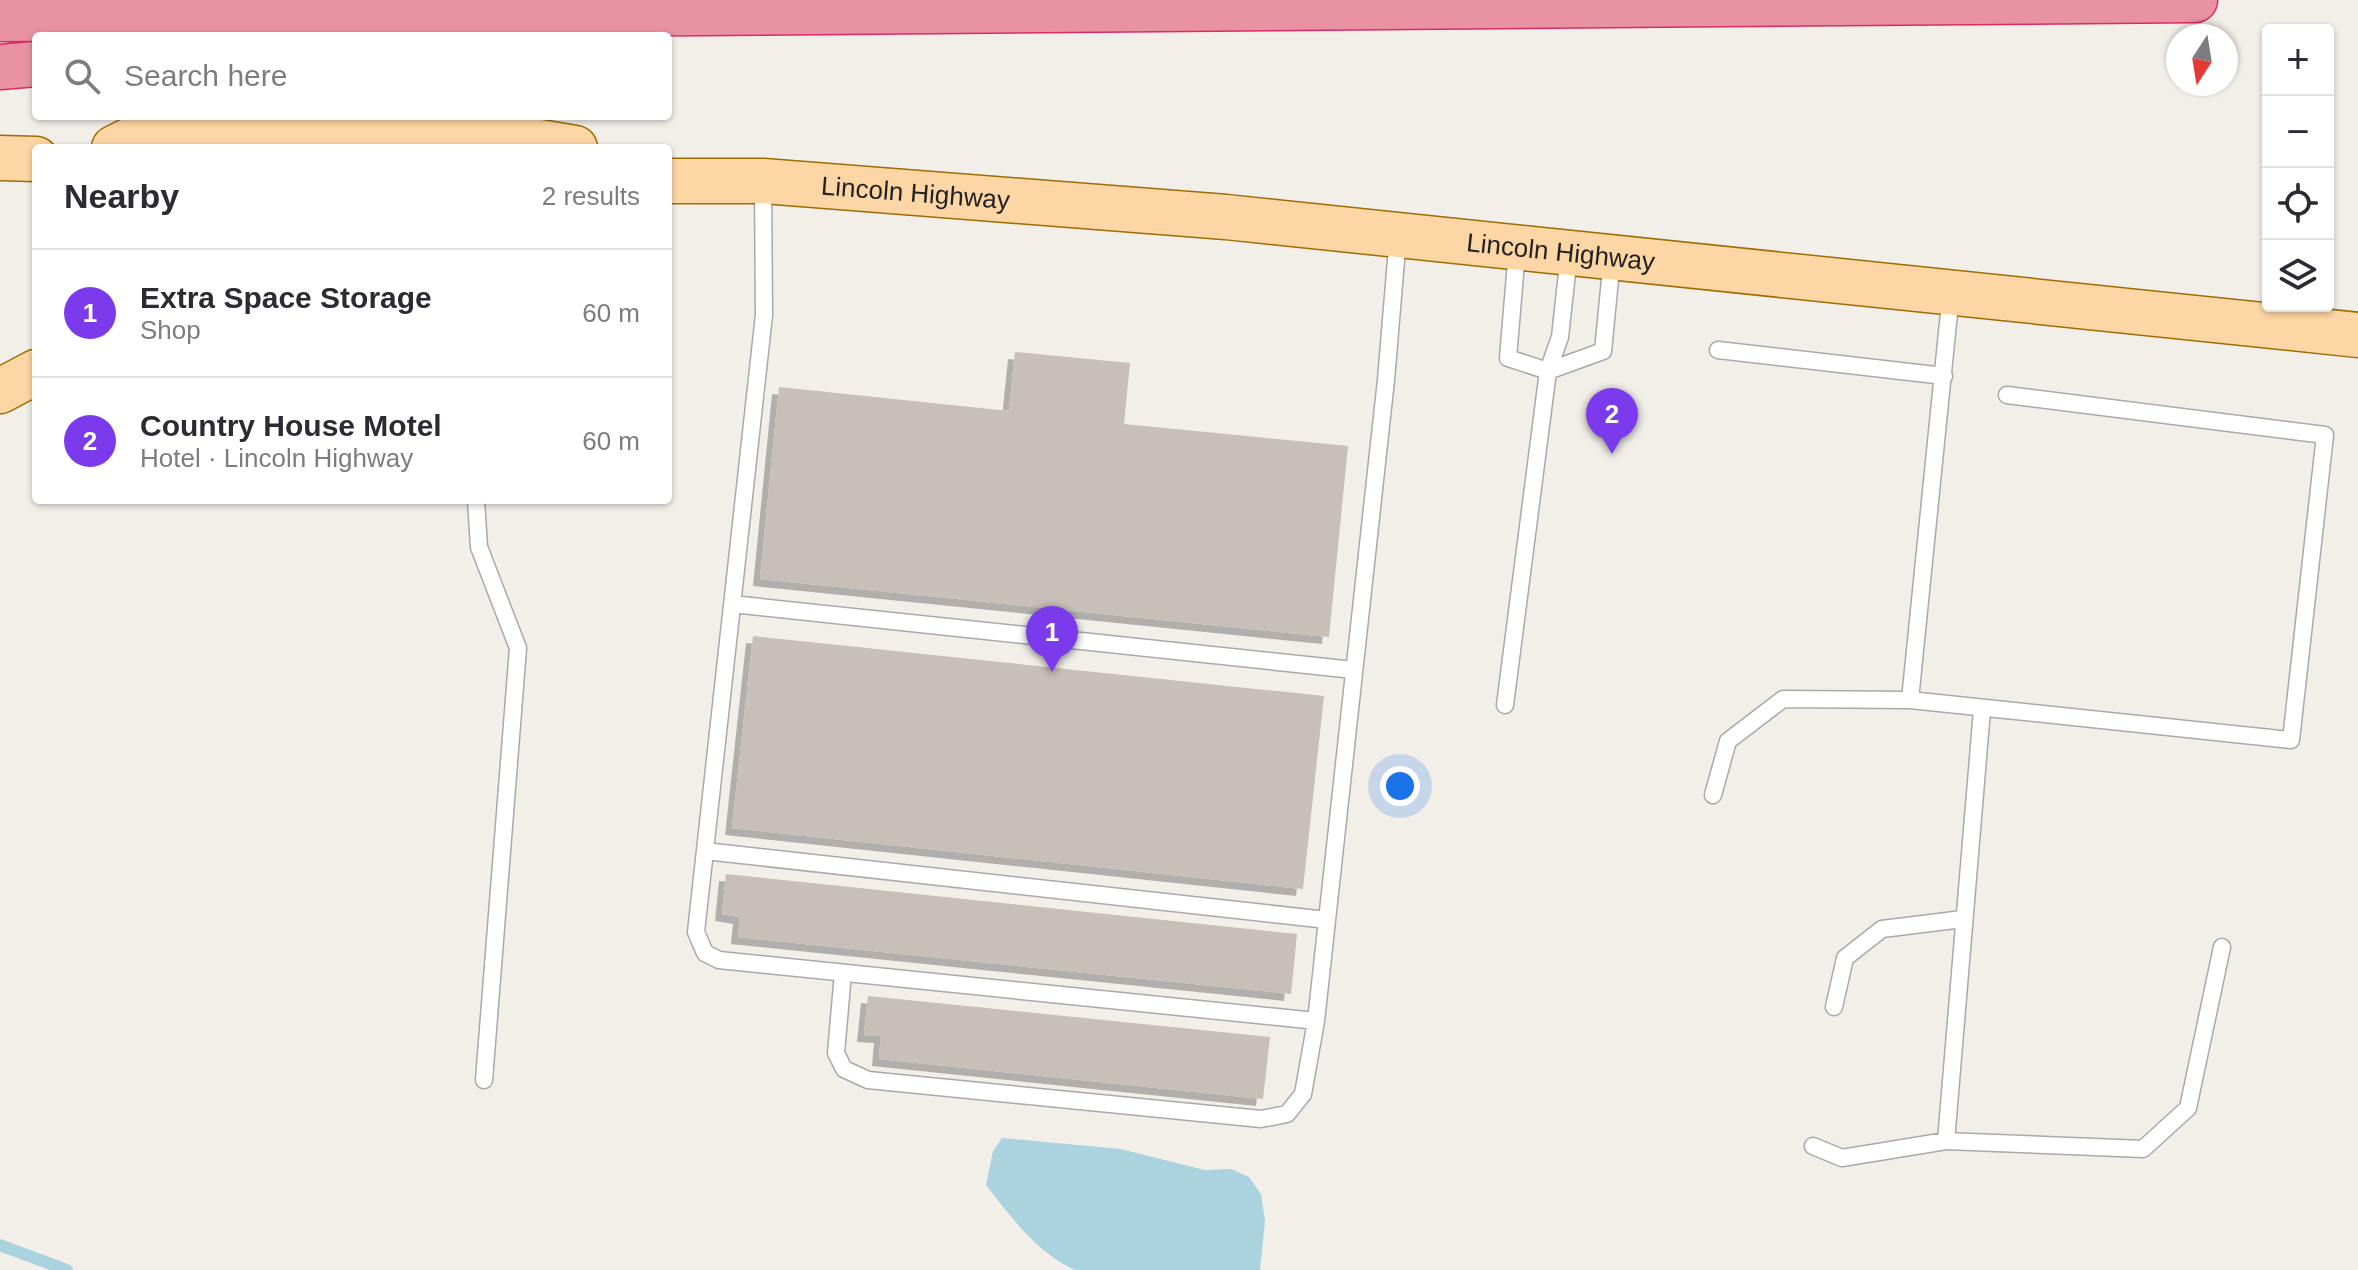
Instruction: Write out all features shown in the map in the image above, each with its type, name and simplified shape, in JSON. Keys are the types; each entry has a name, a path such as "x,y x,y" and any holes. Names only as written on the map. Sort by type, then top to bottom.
{"highway":[{"path":"0,19 2195,0"},
{"path":"409,32 614,14"},
{"path":"0,67 32,64"}],"main road":[{"path":"121,144 139,134 172,127 551,144"},
{"path":"0,158 32,159"},
{"name":"Lincoln Highway","path":"672,165 763,181"},
{"name":"Lincoln Highway","path":"672,181 763,181 990,197 1398,233 2358,335"},
{"path":"0,391 32,374"}],"lane":[{"path":"763,181 764,315 696,932 705,953 719,960 1316,1021"},
{"path":"843,973 836,1053 844,1069 868,1080 1261,1119 1287,1114 1303,1094 1316,1021 1386,380 1398,233"},
{"path":"1517,245 1508,358 1548,371 1603,351 1613,255"},
{"path":"1505,705 1548,371 1560,337 1569,250"},
{"path":"1910,700 1951,291"},
{"path":"1718,350 1944,376"},
{"path":"1713,795 1728,741 1783,699 1910,700 1982,710 2291,740 2325,435 2007,395"},
{"path":"476,504 479,547 518,648 484,1080"},
{"path":"732,604 1354,670"},
{"path":"1946,1141 1982,710"},
{"path":"705,851 1327,920"},
{"path":"1834,1007 1845,958 1882,929 1963,919"},
{"path":"1813,1146 1842,1158 1946,1141 2143,1149 2188,1108 2222,947"}],"water":[{"path":"1002,1138 1121,1149 1205,1170 1231,1169 1249,1177 1261,1194 1265,1221 1260,1270 1075,1270 1061,1263 1037,1244 986,1185 993,1151"}],"building":[{"path":"1015,352 1130,363 1124,424 1348,446 1329,637 760,579 779,387 1009,411"},
{"path":"753,636 1324,696 1303,889 732,828"},
{"path":"726,874 1297,934 1291,994 738,937 740,917 722,914"},
{"path":"868,996 1270,1037 1263,1099 879,1059 881,1036 864,1035"}],"waterway":[{"path":"0,1245 67,1270"}],"place":[{"name":"Country House Motel","path":"1612,454"},
{"name":"Extra Space Storage","path":"1052,672"}]}
